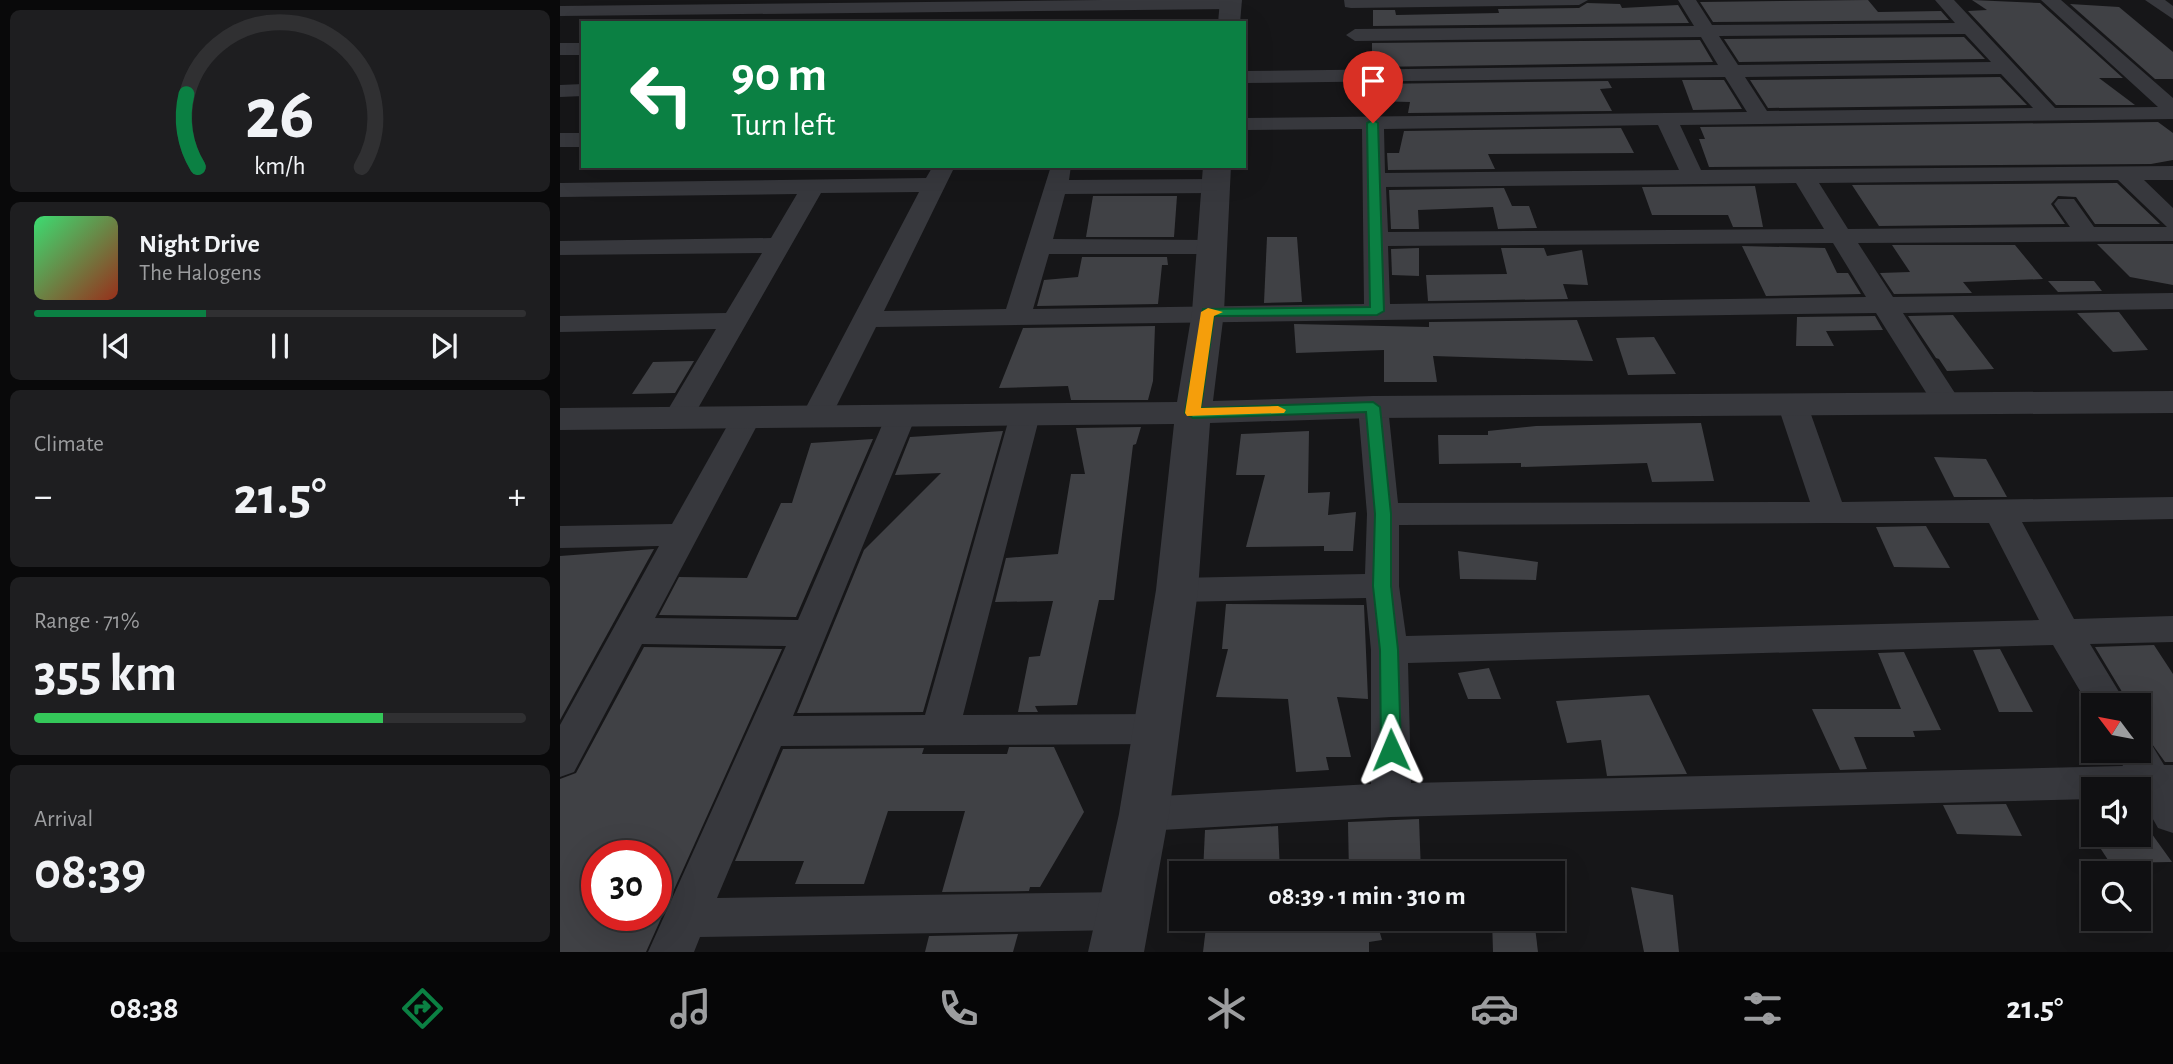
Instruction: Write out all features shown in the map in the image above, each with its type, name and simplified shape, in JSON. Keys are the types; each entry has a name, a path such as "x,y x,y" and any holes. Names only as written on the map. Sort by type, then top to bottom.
{"street":[{"path":"1356,55 1351,1 1578,0"},
{"path":"1687,0 1761,118"},
{"path":"1944,0 2050,114"},
{"path":"2050,0 2173,111"},
{"path":"2154,0 2173,14"},
{"path":"560,11 734,17 933,15 1018,10 1230,9"},
{"path":"1246,77 1356,55 1708,33 1969,28"},
{"path":"560,49 581,49"},
{"path":"1356,55 1731,70 2006,68"},
{"path":"560,90 581,90"},
{"path":"1246,124 2173,111"},
{"path":"1666,119 1693,177"},
{"path":"1373,123 1377,311"},
{"path":"560,141 581,140"},
{"path":"2123,173 2173,221"},
{"path":"1374,180 2173,173"},
{"path":"560,190 813,187 939,175"},
{"path":"816,417 939,175"},
{"path":"901,416 679,935 1120,932 1144,814 1177,590 1193,413 1208,312 1216,176 1059,176 1018,315"},
{"path":"1803,176 1947,404"},
{"path":"678,418 813,187"},
{"path":"2066,204 2087,234"},
{"path":"1376,239 2173,234"},
{"path":"560,248 779,245"},
{"path":"1039,246 1210,247"},
{"path":"868,319 1208,312 2173,301"},
{"path":"560,324 735,321"},
{"path":"560,419 1193,413 1373,407 2173,402"},
{"path":"1793,406 1830,513"},
{"path":"1373,407 1383,514 1382,586 1389,650 1391,800"},
{"path":"940,730 1025,415"},
{"path":"560,761 746,418"},
{"path":"1383,514 2000,512 2173,508"},
{"path":"2000,512 2063,631 2101,693"},
{"path":"560,537 682,535"},
{"path":"1177,590 1382,586"},
{"path":"1389,650 2173,629"},
{"path":"631,631 810,633"},
{"path":"768,732 1157,729"},
{"path":"1144,814 1391,800 2154,771 2173,816"}],"building":[{"path":"1868,0 1878,12 1941,11 1949,20 1713,22 1700,2"},
{"path":"1972,0 2040,3 2123,78 2099,78 2135,105 2056,105 1968,11 1987,10"},
{"path":"1587,3 1620,4 1622,8 1678,5 1689,23 1373,26 1373,10 1395,10 1396,15 1499,13 1498,9 1579,8"},
{"path":"2070,4 2119,7 2173,52 2173,79 2155,79"},
{"path":"1964,37 1985,59 1739,62 1724,39"},
{"path":"1700,40 1713,62 1372,67 1372,43"},
{"path":"2000,77 2027,105 1768,108 1750,80"},
{"path":"1682,80 1724,80 1742,109 1693,110"},
{"path":"1608,81 1612,88 1600,89 1612,111 1408,113 1410,102 1372,101 1371,84"},
{"path":"2158,122 2173,133 2173,160 2151,164 1709,167 1699,139 1705,139 1700,127"},
{"path":"1621,128 1634,153 1488,154 1495,169 1388,170 1387,153 1399,153 1404,131"},
{"path":"2117,183 2160,224 2095,224 2076,197 2058,196 2051,204 2065,224 1879,226 1852,185"},
{"path":"1755,186 1763,227 1733,227 1728,215 1652,215 1642,187"},
{"path":"1504,188 1512,206 1529,206 1537,228 1498,229 1493,207 1418,210 1419,229 1391,229 1389,190"},
{"path":"1093,196 1177,196 1174,237 1086,237"},
{"path":"1267,237 1297,237 1302,302 1264,303"},
{"path":"2097,244 2173,244 2173,285 2130,277"},
{"path":"1892,245 2015,245 2043,279 1963,282 1972,293 1894,294 1880,273 1910,272"},
{"path":"1742,246 1825,248 1837,273 1848,273 1861,294 1766,296"},
{"path":"1419,248 1419,276 1392,275 1391,249"},
{"path":"1501,248 1544,248 1547,256 1582,250 1588,285 1563,284 1568,299 1428,301 1426,275 1507,274"},
{"path":"1082,257 1167,257 1168,265 1162,265 1158,304 1037,306 1044,280 1078,277"},
{"path":"2048,281 2094,281 2102,291 2058,292"},
{"path":"2119,312 2148,350 2113,352 2077,313"},
{"path":"1953,315 1994,369 1947,371 1908,316"},
{"path":"1875,316 1883,330 1826,331 1834,346 1796,346 1797,317"},
{"path":"1577,320 1593,361 1433,356 1437,382 1384,382 1384,350 1296,353 1294,324 1429,327 1429,322"},
{"path":"1155,326 1153,381 1148,400 1071,400 1068,386 999,388 1023,328"},
{"path":"1654,337 1676,374 1628,375 1616,338"},
{"path":"694,361 675,393 632,394 653,362"},
{"path":"1701,423 1714,481 1652,482 1647,463 1521,467 1521,463 1439,464 1438,435 1488,435 1488,431 1536,426"},
{"path":"1141,427 1136,444 1133,445 1114,600 1099,600 1077,705 1035,706 1038,712 1018,712 1029,657 1040,656 1053,601 995,602 1006,558 1058,554 1071,474 1085,474 1076,428"},
{"path":"1003,431 923,712 797,713 864,550 941,473 895,475 910,437"},
{"path":"1309,431 1308,493 1330,492 1328,515 1356,512 1353,551 1324,551 1324,546 1246,547 1265,475 1236,475 1241,434"},
{"path":"873,439 796,617 659,615 679,577 747,578 781,503 792,503 811,443"},
{"path":"1934,457 1986,459 2007,497 1954,497"},
{"path":"1926,526 1950,568 1894,567 1876,527"},
{"path":"654,549 560,720 560,556"},
{"path":"1458,551 1538,562 1536,580 1460,579"},
{"path":"1226,604 1364,605 1368,699 1337,697 1351,757 1326,757 1329,770 1296,772 1288,699 1216,697 1228,649 1222,649"},
{"path":"2154,645 2173,674 2173,762 2165,762 2151,742 2151,693 2123,693 2095,647"},
{"path":"644,647 782,649 672,894 672,840 581,840 581,931 655,931 646,952 560,952 560,779 576,773"},
{"path":"2000,649 2033,712 1999,712 1973,650"},
{"path":"1904,652 1941,730 1913,731 1915,737 1854,737 1867,769 1840,770 1812,709 1901,709 1878,653"},
{"path":"1489,668 1501,699 1468,699 1458,673"},
{"path":"1649,695 1687,774 1607,776 1601,740 1567,743 1556,701"},
{"path":"1009,747 1054,747 1084,812 1040,887 1030,887 1029,891 942,892 965,811 888,811 864,884 795,884 804,861 735,861 783,749 924,748 922,754 1007,754"},
{"path":"2006,804 2022,836 1957,834 1943,805"},
{"path":"1419,819 1421,861 1349,861 1348,822"},
{"path":"1278,826 1279,861 1204,861 1205,830"},
{"path":"2151,833 2172,862 2151,862 2109,861 2100,847 2151,847"},
{"path":"1631,887 1673,895 1679,952 1644,952"},
{"path":"1206,931 1379,931 1382,940 1369,942 1369,952 1203,952"},
{"path":"1492,931 1535,931 1538,952 1493,952"},
{"path":"1018,934 1013,952 925,952 929,936"}],"slow traffic":[{"path":"1216,312 1208,312 1193,413 1278,410"}],"route":[{"path":"1373,123 1377,311 1208,312 1193,413 1373,407 1383,514 1382,586 1389,650 1391,750"}]}
